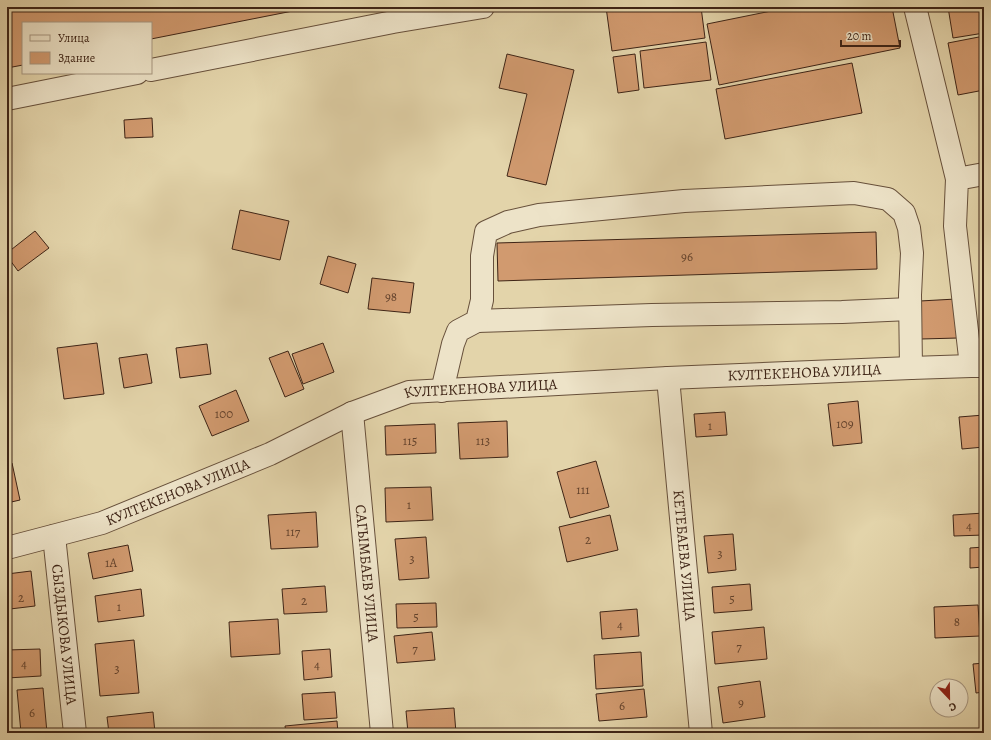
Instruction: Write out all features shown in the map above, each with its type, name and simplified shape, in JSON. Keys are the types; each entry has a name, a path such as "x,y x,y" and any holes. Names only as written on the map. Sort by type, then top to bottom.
{"street":[{"path":"152,70 393,22 483,7"},
{"path":"915,7 957,180 955,226 978,366"},
{"path":"7,99 132,74"},
{"path":"957,180 984,174"},
{"path":"477,321 482,300 482,256 486,232 508,222 539,215 684,200 854,193 888,199 904,213 909,228 912,253 910,308 911,368"},
{"path":"442,390 453,344 458,331 477,321 652,315 842,312 910,308"},
{"name":"КУЛТЕКЕНОВА УЛИЦА","path":"7,548 102,523 270,454 352,413 409,392 668,378 978,366"},
{"name":"КЕТЕБАЕВА УЛИЦА","path":"668,378 701,733"},
{"name":"САГЫМБАЕВ УЛИЦА","path":"352,413 382,733"},
{"name":"СЫЗДЫКОВА УЛИЦА","path":"54,536 75,733"}],"building":[{"path":"7,7 313,7 152,39 152,22 22,22 22,65 7,68"},
{"path":"606,7 701,7 705,38 612,51"},
{"path":"791,7 892,7 900,48 719,85 707,24"},
{"path":"948,7 984,7 984,33 953,38"},
{"path":"984,36 984,90 958,95 948,43"},
{"path":"706,42 711,80 644,88 640,51"},
{"path":"507,54 574,70 546,185 507,176 527,94 499,88"},
{"path":"635,54 639,90 618,93 613,57"},
{"path":"852,63 862,113 725,139 716,89"},
{"path":"152,118 153,137 125,138 124,120"},
{"path":"240,210 289,221 280,260 232,249"},
{"path":"35,231 49,248 18,271 7,256 7,253"},
{"path":"876,232 877,269 498,281 497,243"},
{"path":"328,256 356,264 348,293 320,284"},
{"path":"372,278 414,283 410,313 368,309"},
{"path":"956,299 958,338 921,339 920,301"},
{"path":"97,343 104,394 64,399 57,348"},
{"path":"323,343 334,372 303,384 292,354"},
{"path":"207,344 211,374 180,378 176,348"},
{"path":"288,351 304,389 285,397 269,358"},
{"path":"147,354 152,383 124,388 119,358"},
{"path":"236,390 249,421 212,436 199,406"},
{"path":"858,401 862,443 833,446 828,404"},
{"path":"725,412 727,435 696,437 694,414"},
{"path":"984,415 984,447 962,449 959,417"},
{"path":"507,421 508,457 460,459 458,423"},
{"path":"435,424 436,453 386,455 385,426"},
{"path":"596,461 609,507 570,518 557,472"},
{"path":"12,463 20,500 7,503 7,464"},
{"path":"983,469 984,469 984,495"},
{"path":"431,487 433,520 386,522 385,488"},
{"path":"316,512 318,547 271,549 268,515"},
{"path":"984,513 984,535 954,536 953,515"},
{"path":"610,515 618,550 567,562 559,527"},
{"path":"733,534 736,570 708,573 704,536"},
{"path":"426,537 429,578 399,580 395,539"},
{"path":"128,545 133,571 93,579 88,553"},
{"path":"984,547 984,567 970,568 970,548"},
{"path":"31,571 35,606 10,609 7,574"},
{"path":"750,584 752,610 714,613 712,587"},
{"path":"325,586 327,612 284,614 282,589"},
{"path":"141,589 144,616 98,622 95,596"},
{"path":"436,603 437,627 397,628 396,604"},
{"path":"978,605 980,636 935,638 934,607"},
{"path":"637,609 639,636 602,639 600,612"},
{"path":"278,619 280,654 231,657 229,622"},
{"path":"764,627 767,659 715,664 712,632"},
{"path":"432,632 435,660 397,663 394,636"},
{"path":"134,640 139,693 100,696 95,644"},
{"path":"40,649 41,676 7,678 7,650"},
{"path":"330,649 332,677 304,680 302,651"},
{"path":"641,652 643,686 596,689 594,655"},
{"path":"984,663 984,692 976,693 973,664"},
{"path":"760,681 765,717 723,723 718,687"},
{"path":"43,688 47,733 21,733 17,690"},
{"path":"644,689 647,717 599,721 596,694"},
{"path":"335,692 337,718 304,720 302,694"},
{"path":"454,708 456,733 408,733 406,711"},
{"path":"153,712 155,733 109,733 107,717"},
{"path":"337,721 338,733 286,733 285,726"}]}
